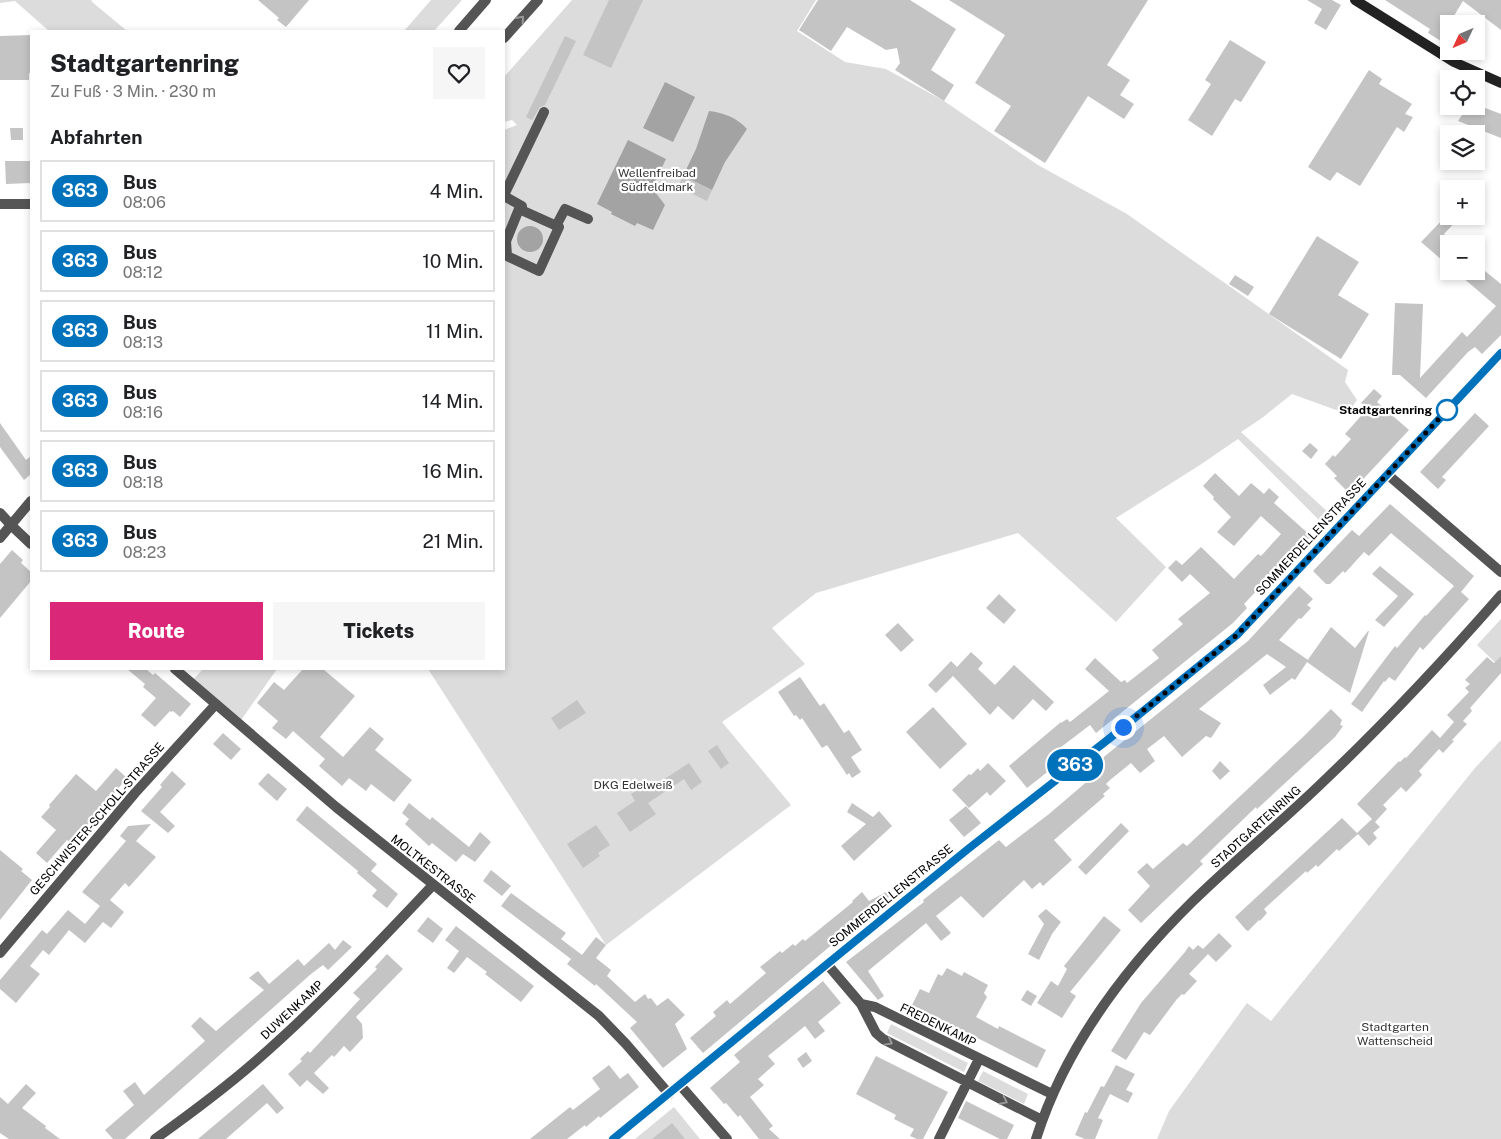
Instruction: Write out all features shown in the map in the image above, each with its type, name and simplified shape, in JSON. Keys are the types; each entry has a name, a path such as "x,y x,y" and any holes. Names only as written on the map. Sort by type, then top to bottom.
{"street":[{"path":"459,30 486,0"},
{"path":"505,37 538,0"},
{"path":"1355,0 1454,62 1501,83"},
{"path":"505,194 544,112"},
{"path":"505,197 522,206 522,210 559,227 539,270 507,256 506,240 519,209 522,210"},
{"path":"0,204 30,204"},
{"path":"556,226 565,209 588,220"},
{"name":"SOMMERDELLENSTRASSE","path":"613,1139 968,849 1110,738 1237,635 1501,353"},
{"path":"1387,474 1501,572"},
{"path":"0,538 30,502"},
{"path":"0,513 30,543"},
{"name":"STADTGARTENRING","path":"1036,1139 1052,1094 1069,1059 1104,1003 1148,949 1193,901 1371,735 1501,596"},
{"name":"MOLTKESTRASSE","path":"176,670 336,807 433,886 599,1016 669,1094"},
{"name":"GESCHWISTER-SCHOLL-STRASSE","path":"0,953 129,800 216,704"},
{"name":"DUWENKAMP","path":"155,1139 236,1077 298,1023 433,886"},
{"path":"826,964 860,1004 876,1033 882,1039 1042,1120"},
{"name":"FREDENKAMP","path":"860,1004 875,1007 980,1059 939,1139"},
{"path":"980,1059 1052,1094"},
{"path":"680,1085 727,1139"}],"green space":[{"path":"0,0 92,0 126,30 48,30 15,1 0,3"},
{"path":"431,0 462,0 435,30 405,30"},
{"path":"572,0 816,0 797,31 845,62 886,69 944,101 1038,165 1127,214 1348,370 1345,382 1357,400 1347,414 1292,394 1241,432 1330,514 1320,521 1238,439 1116,518 1166,567 1116,622 1018,533 816,593 772,628 805,664 722,722 791,805 606,945 429,670 505,670 505,130 517,125 512,120 505,122 505,76"},
{"path":"1501,619 1501,668 1477,645"},
{"path":"202,670 276,670 239,723 191,682"},
{"name":"Stadtgarten Wattenscheid","path":"1501,740 1501,1139 1157,1139 1169,1111 1247,1003 1271,1021 1475,768"},
{"path":"891,1024 968,1063 964,1072 887,1033"},
{"path":"983,1071 1028,1094 1024,1104 978,1081"},
{"path":"674,1107 700,1139 635,1139"}],"shaded area":[{"path":"665,82 695,97 673,142 643,128"},
{"path":"709,111 730,116 747,129 725,162 712,190 683,176 696,149"},
{"path":"628,140 666,159 652,188 665,205 653,230 637,223 635,226 611,214 612,212 597,204"},
{"path":"530,226 539,230 543,239 539,248 530,252 521,248 517,239 521,230"}],"building":[{"path":"258,0 309,0 286,27 277,20 279,18"},
{"path":"609,0 643,0 611,68 583,55"},
{"path":"818,0 910,0 956,29 931,70 954,85 944,101 895,70 900,63 897,48 886,50 847,27 831,51 799,30"},
{"path":"949,0 1148,0 1107,65 1130,80 1120,95 1134,104 1124,119 1088,96 1045,163 994,131 1011,106 975,83 1005,35"},
{"path":"1307,0 1332,0 1341,5 1326,30 1314,23 1322,9"},
{"path":"1385,0 1501,0 1501,30 1485,18 1485,15 1481,15 1463,1 1454,15 1440,15 1440,40 1428,33 1430,29"},
{"path":"30,35 29,80 0,80 0,36"},
{"path":"565,36 576,41 545,105 540,107 532,120 526,117"},
{"path":"1230,40 1266,62 1241,102 1235,99 1212,136 1188,120 1211,84 1205,80"},
{"path":"1369,70 1382,79 1379,84 1412,104 1405,114 1413,117 1404,132 1397,127 1360,186 1337,172 1330,181 1308,167"},
{"path":"1485,108 1501,114 1501,138 1485,132 1485,125 1468,125 1458,121 1462,115 1485,115"},
{"path":"10,128 23,128 23,140 11,140"},
{"path":"5,161 30,161 30,183 6,184"},
{"path":"683,176 712,190 707,201 678,187"},
{"path":"1440,222 1440,225 1452,225 1445,235 1440,235 1440,258 1421,242"},
{"path":"1317,236 1359,262 1338,295 1369,314 1341,359 1269,314"},
{"path":"1485,271 1501,284 1501,335 1482,354 1475,347 1468,352 1426,398 1400,375 1392,375 1395,303 1423,304 1420,378 1462,332 1467,337 1496,306 1466,280 1485,280"},
{"path":"1235,275 1254,287 1248,296 1229,284"},
{"path":"1374,389 1382,396 1377,402 1409,430 1353,490 1349,487 1346,490 1334,478 1337,476 1325,464 1333,455 1335,457 1351,439 1345,434 1368,408 1361,403"},
{"path":"1475,413 1489,426 1442,477 1446,480 1438,489 1420,472"},
{"path":"0,423 26,460 30,457 30,475 24,480 0,447"},
{"path":"1310,443 1318,450 1311,459 1302,451"},
{"path":"1215,473 1239,496 1251,483 1264,494 1269,488 1279,497 1274,503 1311,536 1278,572 1276,570 1244,604 1247,608 1233,623 1096,733 1090,725 1048,757 1055,766 1027,788 1009,766 1061,722 1067,719 1070,722 1109,691 1085,669 1095,658 1121,682 1125,680 1127,683 1159,658 1152,650 1183,624 1178,619 1210,593 1190,574 1182,582 1168,568 1176,560 1182,565 1201,547 1234,579 1258,554 1261,556 1281,534 1261,516 1234,546 1217,532 1231,517 1203,486"},
{"path":"1390,504 1474,576 1461,592 1469,599 1423,650 1420,647 1395,681 1389,677 1384,681 1362,712 1351,704 1395,646 1397,648 1425,615 1454,586 1391,533 1369,556 1364,552 1345,573 1343,571 1330,584 1326,584 1313,571 1352,530 1359,536"},
{"path":"12,550 23,560 21,563 30,571 30,582 0,618 0,564"},
{"path":"1380,566 1414,594 1384,627 1375,620 1398,596 1372,574"},
{"path":"1299,586 1313,599 1307,605 1311,608 1279,640 1308,660 1331,627 1355,648 1369,631 1350,693 1307,662 1295,680 1292,678 1270,695 1263,685 1286,667 1267,654 1199,709 1221,723 1211,738 1206,736 1182,757 1164,736 1147,749 1155,761 1140,773 1131,763 1106,784 1110,788 1103,794 1105,796 1054,840 1072,860 1043,886 1040,882 1032,889 1024,880 983,918 961,896 936,916 951,933 941,941 926,923 868,971 884,996 878,1000 846,962 924,902 923,900 999,840 1006,847 1049,814 1090,779 1085,773 1095,764 1248,641"},
{"path":"999,594 1016,610 1004,624 986,608"},
{"path":"898,623 914,640 901,652 885,635"},
{"path":"971,652 983,663 978,669 995,685 1014,665 1054,702 1046,711 1033,699 1013,720 998,706 990,715 953,676 936,693 928,685 951,661 957,667"},
{"path":"1501,656 1501,673 1470,708 1472,711 1463,721 1467,724 1443,753 1439,749 1419,771 1422,775 1406,792 1401,787 1383,805 1387,809 1375,822 1357,804 1399,761 1406,758 1432,730 1440,738 1454,722 1447,715 1469,692 1465,688 1470,684 1465,680 1487,657 1494,663"},
{"path":"128,670 147,670 153,675 155,673 191,704 180,717 173,711 170,711 155,727 141,715 156,698 143,687 145,684"},
{"path":"302,670 324,670 355,696 320,737 343,757 370,727 384,739 375,750 412,780 394,802 371,784 366,791 349,778 342,786 319,766 325,759 293,731 286,739 272,728 278,721 257,703 274,682 284,690"},
{"path":"800,677 820,706 824,703 844,733 849,730 862,750 851,757 861,772 852,778 849,773 847,775 827,745 822,748 802,718 800,720 796,715 794,716 778,692"},
{"path":"577,700 586,713 559,730 551,718"},
{"path":"933,707 967,744 940,769 906,732"},
{"path":"1331,709 1342,720 1340,725 1343,726 1335,737 1257,809 1256,807 1200,861 1203,864 1141,923 1128,910 1150,886 1137,872 1147,863 1153,869 1183,843 1187,846"},
{"path":"223,733 241,749 231,760 213,744"},
{"path":"717,745 729,763 721,769 708,751"},
{"path":"1220,761 1230,771 1220,780 1212,771"},
{"path":"689,763 702,782 691,790 684,779 648,803 656,814 630,832 617,813 635,801 631,794 643,786 646,791"},
{"path":"988,763 1006,781 990,796 987,792 969,808 952,790 969,774 971,775 978,768 980,771"},
{"path":"116,768 127,778 72,843 67,840 47,863 36,853 56,830 41,817 50,807 49,805 76,774 96,791"},
{"path":"172,771 186,784 160,812 175,826 168,833 141,811 162,787 160,785"},
{"path":"268,773 287,789 277,801 258,784"},
{"path":"409,803 430,820 432,817 469,847 480,832 491,842 475,862 463,854 456,862 432,843 429,846 405,824 409,819 402,813"},
{"path":"852,803 873,817 879,811 892,826 854,861 841,846 866,824 847,812"},
{"path":"307,806 377,864 371,871 398,894 387,908 372,896 377,890 357,873 358,871 296,820"},
{"path":"966,806 981,823 964,837 949,820"},
{"path":"1342,818 1357,833 1372,819 1380,827 1373,833 1377,838 1369,846 1358,834 1339,851 1337,849 1318,867 1316,865 1307,873 1306,871 1264,909 1267,913 1260,921 1248,931 1246,930 1235,917"},
{"path":"1121,823 1129,831 1086,875 1078,867"},
{"path":"151,824 136,841 156,857 129,887 125,883 110,900 124,912 111,928 103,922 85,943 69,930 49,955 43,950 30,966 40,974 16,1003 0,989 0,980 42,930 47,934 68,910 85,924 100,906 82,892 126,841 120,836 128,826"},
{"path":"596,825 610,845 598,853 600,856 583,868 567,844"},
{"path":"0,850 23,869 21,871 32,880 0,920"},
{"path":"491,870 511,886 502,896 483,881"},
{"path":"888,891 891,895 703,1053 690,1038 716,1016 713,1012 727,1000 730,1004 766,973 760,967 780,951 782,953 803,939 805,941 853,902 862,892 869,901"},
{"path":"511,893 566,933 561,939 582,955 596,937 606,945 596,958 611,970 607,976 635,1002 645,994 657,1006 668,998 685,1015 675,1024 687,1049 663,1068 630,1028 637,1022 596,984 595,986 567,964 571,959 501,906"},
{"path":"1046,909 1061,922 1052,934 1039,960 1028,954 1044,924 1038,916"},
{"path":"1104,916 1121,930 1070,992 1076,996 1062,1018 1037,1003 1051,981 1058,986 1067,969 1064,966"},
{"path":"428,917 443,929 433,943 417,931"},
{"path":"456,926 534,986 521,1002 485,974 487,972 467,957 454,973 447,968 459,951 445,940"},
{"path":"1219,933 1232,946 1216,962 1208,954 1189,974 1197,981 1184,995 1182,994 1177,999 1150,1035 1144,1032 1126,1060 1111,1051 1141,1003 1189,946 1193,950 1198,945 1203,949"},
{"path":"343,940 352,947 328,970 323,965 311,974 125,1139 113,1139 105,1130 134,1105 123,1091 135,1082 144,1095 205,1041 191,1026 200,1017 216,1031 264,990 249,978 258,971 269,984 298,959 304,966 329,943 335,950"},
{"path":"387,954 403,969 356,1017 362,1024 363,1038 350,1052 344,1046 314,1073 329,1088 323,1094 307,1080 300,1087 288,1074 302,1061 300,1059 308,1051 310,1053 360,999 353,993 377,969 375,967"},
{"path":"947,968 962,976 964,972 988,985 984,993 987,997 976,1017 998,1029 999,1026 1046,1050 1037,1068 912,1005 920,989 929,993 938,974 942,976"},
{"path":"823,981 841,1003 818,1022 825,1031 815,1039 805,1026 768,1056 775,1064 758,1079 764,1085 750,1097 773,1126 769,1129 780,1139 759,1139 740,1115 738,1117 710,1088 740,1062 734,1055"},
{"path":"1027,990 1037,996 1031,1006 1021,1000"},
{"path":"806,1052 812,1061 803,1068 797,1059"},
{"path":"876,1056 948,1092 923,1139 910,1136 914,1129 894,1119 896,1115 856,1094"},
{"path":"609,1065 620,1079 628,1073 639,1087 600,1118 599,1116 567,1139 530,1139 570,1107 573,1110 600,1089 592,1078"},
{"path":"1116,1065 1135,1074 1126,1090 1133,1093 1128,1103 1110,1094 1098,1118 1103,1120 1095,1139 1085,1139 1075,1135 1085,1112 1087,1113 1101,1086 1104,1087"},
{"path":"26,1084 36,1093 22,1108 60,1139 9,1139 0,1133 0,1097 8,1104"},
{"path":"263,1084 284,1108 277,1114 267,1103 226,1139 198,1139"},
{"path":"966,1101 1014,1125 1007,1139 1000,1139 958,1118"},
{"path":"672,1123 685,1139 652,1139"}],"bus line":[{"name":"363","path":"613,1139 968,849 1110,738 1237,635 1501,353"}],"place":[{"name":"Stadtgartenring","path":"1447,410"}],"route":[{"path":"1123,727 1237,635 1449,408 1447,410"}],"park label":[{"name":"Wellenfreibad Südfeldmark","path":"657,180"},
{"name":"DKG Edelweiß","path":"633,785"}]}
